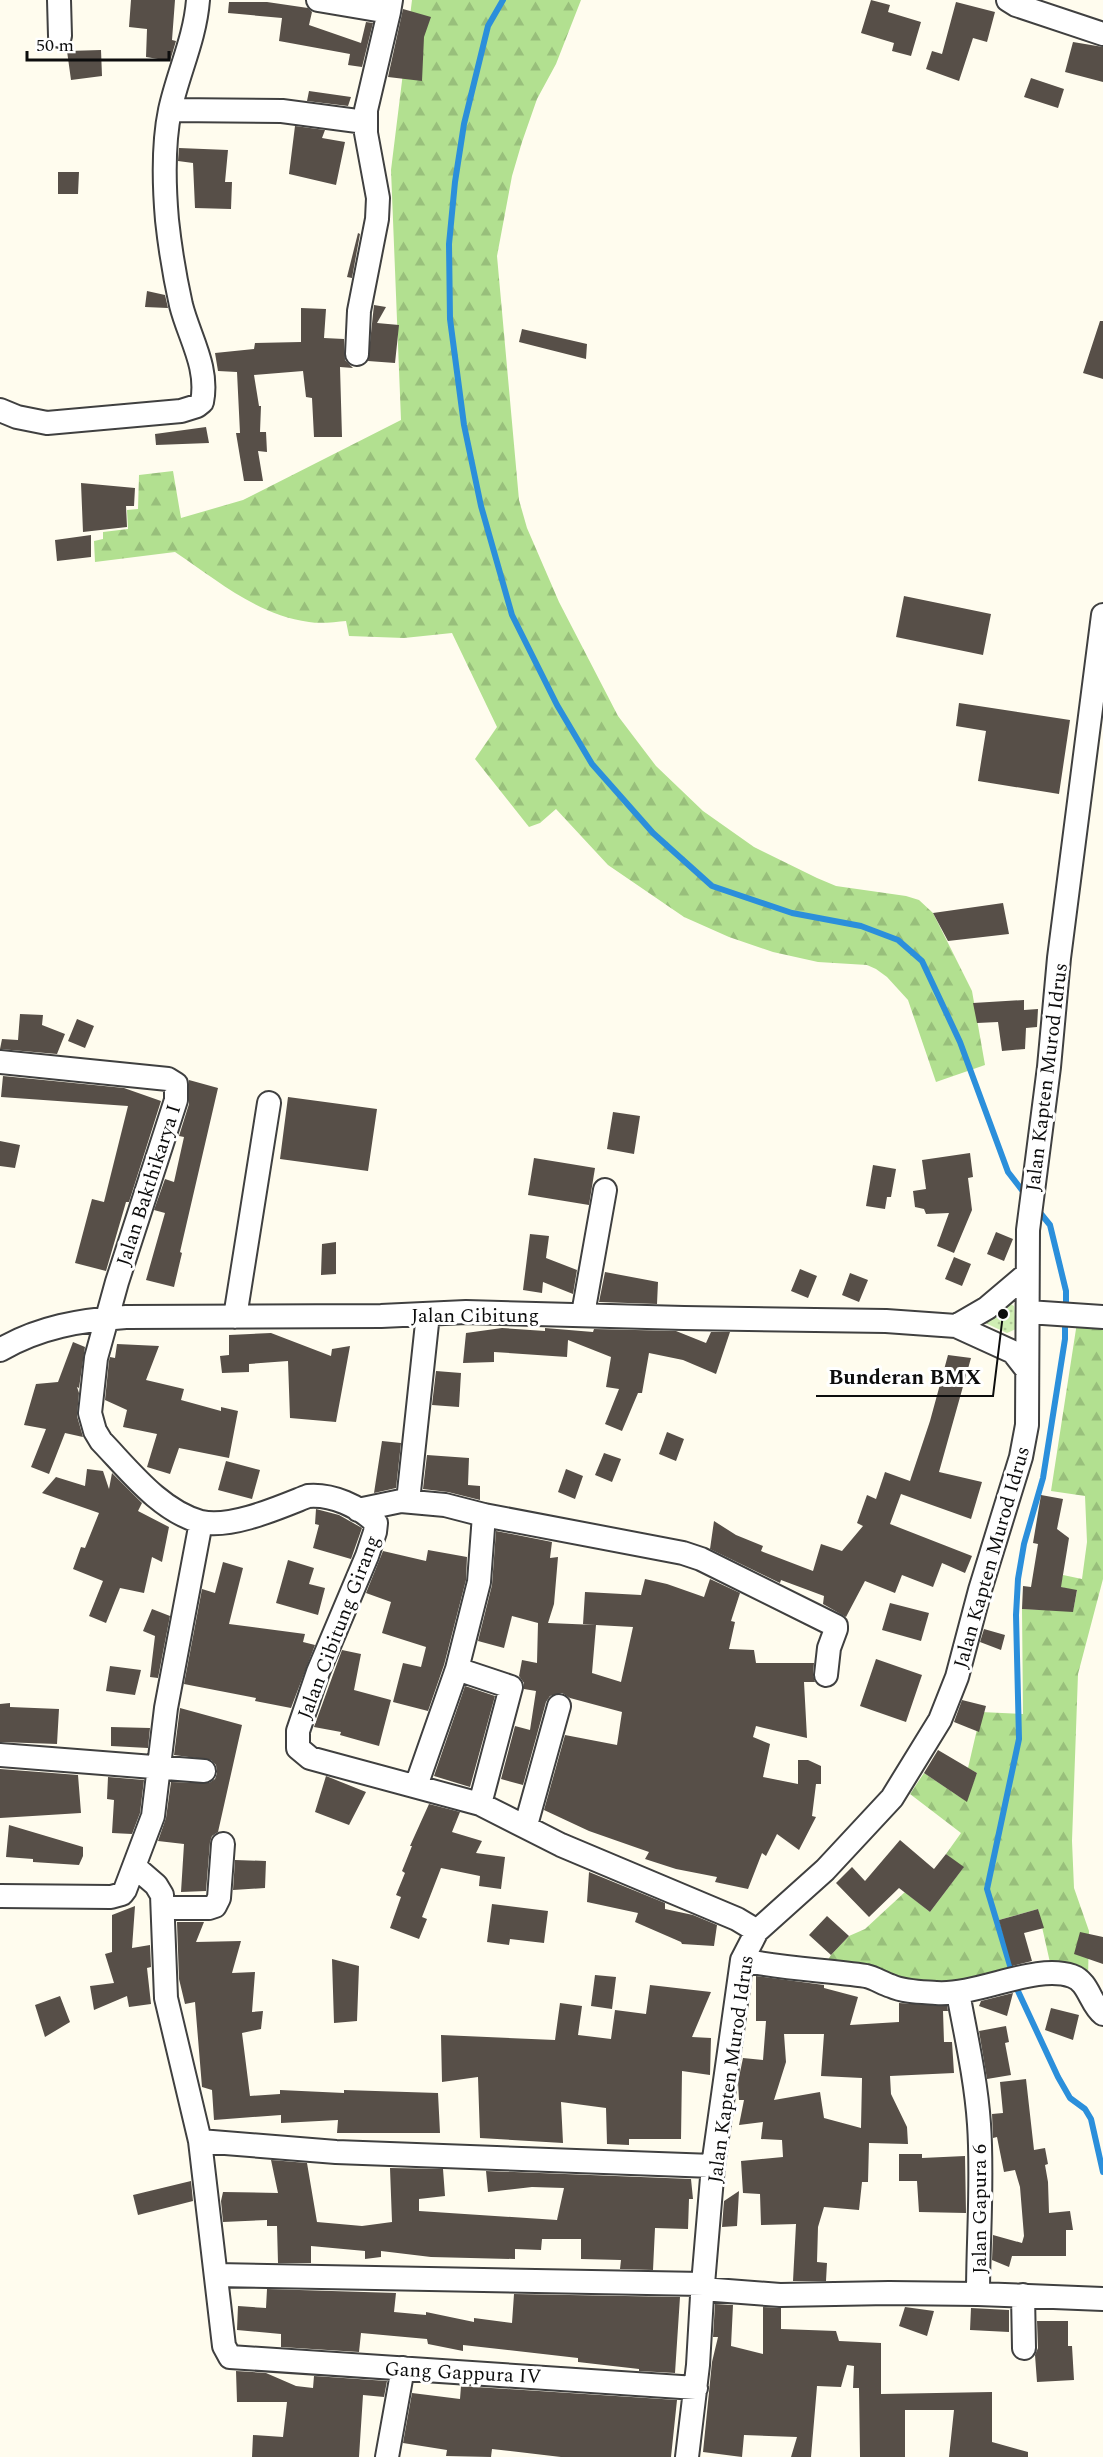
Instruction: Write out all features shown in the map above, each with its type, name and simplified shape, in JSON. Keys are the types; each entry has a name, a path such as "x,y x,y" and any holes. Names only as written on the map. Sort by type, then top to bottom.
{"street":[{"path":"59,0 60,36"},
{"path":"0,410 17,417 55,423 181,411 193,408 202,402 203,384 199,353 181,304 167,219 166,159 170,110 189,48 198,0"},
{"path":"318,0 390,6 366,110 365,122 378,198 377,219 357,322 357,354"},
{"path":"1008,0 1016,5 1103,34"},
{"path":"170,110 282,111 365,122"},
{"name":"Jalan Kapten Murod Idrus","path":"687,2457 696,2388 713,2166 742,1960 757,1931 825,1870 892,1798 940,1720 957,1677 980,1590 1021,1457 1027,1425 1028,1230 1103,615"},
{"name":"Jalan Bakthikarya I","path":"0,1062 168,1078 176,1084 176,1100 170,1121 139,1209 108,1318"},
{"path":"235,1317 268,1103"},
{"path":"583,1314 605,1190"},
{"path":"956,1326 987,1308 1027,1274"},
{"path":"1028,1312 1103,1317"},
{"path":"408,1501 428,1314"},
{"name":"Jalan Cibitung","path":"0,1350 14,1342 59,1325 108,1318 583,1314 886,1321 956,1326"},
{"name":"Jalan Cibitung Girang","path":"108,1318 96,1358 90,1404 95,1431 128,1470 163,1503 201,1522 236,1520 308,1496 329,1496 358,1510 376,1523 375,1532 318,1672 298,1731 298,1748 310,1758 480,1804 526,1825 561,1845 737,1919 757,1931"},
{"path":"956,1326 1013,1352 1027,1370"},
{"path":"358,1510 393,1501 445,1505 484,1515 683,1553 714,1565 836,1626 829,1648 826,1675"},
{"path":"416,1786 457,1669 482,1569 484,1515"},
{"path":"0,1896 111,1897 122,1894 125,1890 153,1816 166,1708 201,1522"},
{"path":"457,1669 511,1687 480,1804"},
{"path":"526,1825 559,1706"},
{"path":"0,1755 204,1771"},
{"path":"164,1908 215,1906 219,1898 223,1844"},
{"path":"134,1866 159,1889 164,1908 166,1998 200,2141 216,2275"},
{"path":"742,1960 800,1970 868,1976 898,1988 938,1994 958,1993 1048,1973 1074,1977 1083,1984 1096,2007 1103,2014"},
{"name":"Jalan Gapura 6","path":"216,2275 337,2276 703,2287 780,2295 978,2294 981,2208 979,2125 975,2084 958,1993"},
{"path":"200,2141 336,2152 713,2166"},
{"name":"Gang Gappura IV","path":"216,2275 224,2346 230,2357 696,2388"},
{"path":"978,2294 1103,2299"},
{"path":"1023,2295 1024,2348"},
{"path":"387,2457 404,2368"}],"green space":[{"path":"412,0 581,0 556,64 537,99 522,142 512,176 497,256 519,500 527,528 559,602 618,716 656,766 703,811 754,847 836,886 906,896 919,900 933,913 972,991 985,1065 936,1082 908,1000 887,977 876,969 867,965 818,962 773,952 729,937 684,917 608,865 556,809 540,823 529,827 475,759 497,727 452,633 404,638 349,636 346,621 309,622 272,612 238,595 175,552 95,562 94,541 103,539 103,532 128,529 127,510 138,509 139,475 173,471 181,518 243,500 401,420 391,170"},
{"path":"1009,1303 1014,1306 1016,1329 1007,1333 983,1322"},
{"path":"1078,1316 1103,1318 1103,1579 1078,1674 1072,1841 1074,1888 1089,1931 1088,1979 1051,1967 1038,1909 999,1920 1014,1975 924,1987 824,1966 849,1936 865,1929 905,1892 930,1912 963,1868 946,1854 961,1833 910,1794 924,1773 966,1801 977,1773 968,1768 981,1712 1023,1714 1022,1609 1073,1611 1077,1591 1060,1587 1063,1575 1082,1579 1087,1542 1085,1496 1051,1491"}],"building":[{"path":"131,0 175,0 172,40 176,41 170,61 146,57 147,29 129,27"},
{"path":"871,0 890,5 888,12 921,22 911,56 892,51 894,43 861,33"},
{"path":"229,2 267,2 308,8 312,12 309,25 361,43 366,22 373,23 362,67 348,65 350,54 279,41 282,18 228,13"},
{"path":"956,2 995,12 987,42 973,38 959,81 926,69 932,51 942,54"},
{"path":"403,9 431,17 424,37 422,81 388,77"},
{"path":"1073,42 1103,47 1103,82 1065,72"},
{"path":"101,50 102,76 71,80 67,51"},
{"path":"1031,78 1064,89 1058,108 1024,97"},
{"path":"309,91 351,97 348,106 307,101"},
{"path":"295,126 325,130 322,138 345,142 336,185 289,174"},
{"path":"179,148 228,150 225,182 232,182 231,209 195,208 193,163 178,161"},
{"path":"58,172 79,172 78,194 58,194"},
{"path":"358,233 360,234 352,278 347,277"},
{"path":"147,291 165,295 168,308 145,307"},
{"path":"374,305 386,307 377,323 399,325 395,363 368,361"},
{"path":"301,308 326,309 324,338 344,339 345,360 353,368 340,367 342,437 314,437 312,398 306,397 303,371 254,375 259,406 261,406 260,432 266,432 267,452 258,451 263,481 244,481 236,433 240,433 237,372 218,371 215,353 254,349 255,343 301,342"},
{"path":"1100,321 1103,321 1103,379 1083,373"},
{"path":"522,329 587,344 586,359 519,342"},
{"path":"206,427 209,443 156,445 155,434"},
{"path":"81,483 135,488 134,506 126,506 127,527 83,532"},
{"path":"91,535 91,557 57,561 55,540"},
{"path":"904,596 991,614 983,655 896,637"},
{"path":"959,703 1070,720 1059,794 978,781 986,731 956,726"},
{"path":"1003,903 1009,934 948,941 933,913"},
{"path":"1024,1000 1024,1010 1038,1009 1037,1027 1026,1028 1025,1049 1002,1051 998,1022 977,1023 973,1003"},
{"path":"20,1014 43,1015 42,1025 65,1034 57,1054 0,1049 2,1039 18,1040"},
{"path":"77,1019 94,1026 85,1048 68,1041"},
{"path":"3,1076 124,1088 161,1101 129,1202 126,1202 106,1271 75,1263 92,1199 104,1202 128,1106 1,1097"},
{"path":"189,1080 218,1088 174,1287 146,1280 165,1213 154,1210 165,1179 174,1182 184,1137 179,1136 189,1104"},
{"path":"288,1097 377,1109 368,1171 280,1159"},
{"path":"613,1112 640,1116 634,1154 607,1149"},
{"path":"0,1141 20,1145 15,1168 0,1166"},
{"path":"970,1153 973,1177 968,1178 972,1210 954,1253 937,1246 949,1213 926,1214 924,1209 915,1207 913,1191 926,1189 922,1160"},
{"path":"534,1158 595,1168 589,1205 528,1195"},
{"path":"873,1165 896,1169 891,1197 887,1197 885,1209 866,1206"},
{"path":"996,1232 1013,1239 1004,1261 987,1254"},
{"path":"530,1234 549,1236 546,1258 577,1270 573,1294 543,1282 542,1293 523,1290"},
{"path":"336,1242 336,1274 321,1275 322,1244"},
{"path":"954,1257 971,1264 962,1286 945,1279"},
{"path":"800,1269 817,1276 808,1298 791,1291"},
{"path":"605,1272 658,1282 657,1304 599,1302"},
{"path":"850,1273 868,1280 859,1302 842,1295"},
{"path":"502,1328 545,1331 545,1328 593,1332 594,1329 676,1331 706,1343 711,1332 730,1332 716,1374 683,1360 649,1353 642,1393 638,1393 622,1431 605,1424 619,1389 606,1387 611,1357 568,1340 567,1357 494,1352 494,1362 463,1363 466,1333"},
{"path":"271,1333 331,1356 332,1349 350,1346 336,1422 290,1418 288,1361 249,1364 249,1372 222,1373 220,1356 229,1355 229,1335"},
{"path":"73,1342 85,1347 79,1388 77,1387 79,1393 77,1416 83,1437 65,1433 49,1474 31,1467 46,1429 24,1425 36,1384 58,1382"},
{"path":"117,1344 159,1346 146,1380 184,1389 181,1400 221,1411 221,1407 238,1411 229,1458 179,1448 170,1474 147,1467 157,1434 123,1427 127,1410 105,1400 109,1361 110,1357 115,1358"},
{"path":"948,1355 971,1358 939,1472 982,1482 971,1519 901,1494 890,1524 972,1556 965,1573 942,1563 933,1587 902,1575 895,1593 865,1581 846,1617 823,1604 824,1596 781,1580 780,1583 710,1549 714,1521 736,1535 763,1546 761,1551 813,1571 821,1544 842,1551 863,1526 857,1523 867,1495 876,1499 885,1472 910,1481 930,1421"},
{"path":"436,1371 461,1373 459,1407 432,1405"},
{"path":"667,1432 684,1439 676,1461 659,1454"},
{"path":"382,1441 401,1443 396,1488 374,1493"},
{"path":"604,1453 621,1459 612,1482 595,1475"},
{"path":"427,1455 469,1458 468,1485 480,1486 480,1500 423,1489"},
{"path":"226,1461 260,1470 252,1499 218,1490"},
{"path":"87,1469 103,1471 109,1489 112,1473 142,1503 138,1511 169,1527 162,1562 152,1557 144,1593 120,1588 106,1623 89,1616 103,1581 73,1569 81,1547 85,1548 99,1513 42,1493 56,1477 85,1486"},
{"path":"566,1469 583,1476 575,1499 558,1492"},
{"path":"1041,1495 1063,1499 1057,1529 1069,1538 1061,1587 1077,1590 1073,1612 1022,1609 1023,1586 1031,1587 1038,1544 1033,1543"},
{"path":"316,1509 339,1515 362,1528 351,1559 313,1548 319,1525 315,1524"},
{"path":"496,1531 552,1542 550,1558 558,1557 554,1604 548,1623 596,1625 583,1624 585,1592 641,1595 645,1579 704,1597 710,1579 740,1593 731,1621 735,1622 729,1649 754,1650 756,1663 814,1663 815,1682 804,1682 807,1738 756,1726 753,1737 770,1744 763,1777 798,1784 798,1760 808,1760 821,1766 821,1784 816,1784 812,1816 816,1817 799,1850 777,1834 766,1856 762,1853 748,1889 715,1882 717,1877 676,1869 645,1859 649,1852 589,1831 544,1810 565,1735 617,1745 622,1712 570,1698 562,1693 550,1696 546,1702 523,1785 501,1779 515,1726 530,1730 536,1691 524,1689 524,1683 519,1676 522,1660 537,1663 538,1623 512,1616 504,1648 478,1641 492,1585","holes":["596,1625 633,1627 621,1682 592,1673"]},
{"path":"428,1550 467,1557 466,1580 444,1665 428,1711 393,1702 403,1663 421,1667 426,1647 382,1633 391,1602 366,1593 383,1551 426,1561"},
{"path":"288,1560 314,1568 309,1584 325,1588 318,1615 276,1603"},
{"path":"223,1562 243,1568 229,1624 305,1634 303,1642 315,1645 291,1708 255,1701 256,1698 184,1684 202,1589 215,1593"},
{"path":"890,1603 929,1613 921,1641 882,1630"},
{"path":"152,1609 170,1616 158,1678 150,1677 155,1636 143,1631"},
{"path":"984,1629 1005,1635 1001,1650 980,1642"},
{"path":"342,1650 361,1654 354,1690 391,1700 379,1746 340,1735 341,1732 314,1727"},
{"path":"876,1659 922,1675 906,1722 860,1706"},
{"path":"110,1666 141,1670 135,1695 106,1691"},
{"path":"465,1686 495,1696 470,1787 434,1776"},
{"path":"962,1700 986,1706 979,1732 954,1722"},
{"path":"10,1703 10,1707 59,1709 57,1744 0,1742 0,1704"},
{"path":"180,1708 242,1725 218,1832 212,1836 210,1842 206,1891 181,1892 184,1844 158,1841 166,1818 171,1782 209,1783 215,1779 217,1773 216,1765 211,1760 174,1755"},
{"path":"111,1727 150,1728 148,1748 111,1746"},
{"path":"938,1750 977,1773 967,1802 924,1773"},
{"path":"0,1769 78,1775 81,1813 0,1818"},
{"path":"326,1776 366,1792 349,1825 315,1812"},
{"path":"108,1777 144,1780 140,1813 132,1834 112,1833 114,1800 107,1799"},
{"path":"429,1804 460,1812 452,1832 482,1841 476,1853 505,1857 501,1889 479,1886 480,1876 441,1868 422,1917 427,1919 419,1939 390,1928 401,1897 396,1895 405,1873 402,1871 412,1846 410,1846"},
{"path":"9,1825 83,1847 83,1856 79,1865 33,1862 33,1859 6,1857"},
{"path":"900,1840 934,1869 946,1854 964,1867 930,1912 899,1888 869,1917 836,1883 852,1867 865,1881"},
{"path":"235,1860 266,1861 265,1888 233,1890"},
{"path":"589,1872 665,1903 665,1909 693,1915 717,1925 714,1946 682,1944 635,1922 638,1913 587,1902"},
{"path":"492,1904 548,1911 544,1943 510,1939 509,1945 487,1942"},
{"path":"135,1906 132,1948 150,1945 151,1967 147,1968 151,2004 129,2007 127,1996 94,2010 90,1986 114,1983 105,1954 112,1952 112,1915"},
{"path":"1038,1909 1044,1928 1024,1933 1032,1961 1012,1966 999,1920"},
{"path":"827,1916 849,1936 831,1955 809,1935"},
{"path":"177,1922 204,1922 196,1942 241,1941 232,1973 255,1972 252,2012 263,2011 261,2029 242,2033 250,2096 280,2094 280,2090 438,2093 440,2133 337,2133 338,2120 281,2123 281,2115 214,2120 212,2090 202,2087 195,2002 185,2004 179,1979"},
{"path":"1080,1932 1103,1937 1103,1964 1074,1954"},
{"path":"332,1959 359,1966 357,2021 334,2023"},
{"path":"595,1975 616,1977 612,2009 591,2006"},
{"path":"756,1976 824,1985 824,1988 858,1997 850,2025 899,2022 899,2003 947,2006 948,2011 943,2011 944,2042 952,2042 954,2073 890,2076 891,2094 907,2127 908,2144 869,2143 868,2182 862,2182 859,2210 824,2207 818,2227 817,2262 827,2263 826,2281 793,2281 796,2224 761,2225 760,2194 743,2193 741,2161 783,2157 782,2140 761,2139 763,2122 739,2125 744,2100 739,2100 738,2082 743,2058 763,2060 766,2021 756,2021","holes":["784,2034 824,2034 821,2076 862,2078 861,2128 824,2118 820,2092 774,2100 786,2062"]},
{"path":"650,1985 711,1992 692,2037 711,2038 710,2075 682,2071 681,2139 629,2139 629,2145 607,2144 606,2108 561,2102 563,2143 480,2138 478,2077 442,2082 441,2035 555,2040 560,2003 582,2006 578,2035 611,2039 615,2010 646,2014"},
{"path":"1013,1993 1007,2016 979,2006 981,2001"},
{"path":"60,1996 70,2022 45,2037 35,2005"},
{"path":"1051,2008 1079,2015 1073,2040 1045,2030"},
{"path":"1006,2026 1009,2042 1005,2043 1011,2075 987,2079 979,2031"},
{"path":"1026,2079 1034,2150 1045,2148 1048,2164 1045,2165 1049,2213 1070,2211 1073,2230 1066,2230 1066,2256 1012,2256 1009,2267 992,2260 993,2235 1022,2243 1024,2236 1020,2187 1015,2170 1004,2172 997,2137 993,2138 992,2114 1003,2113 1000,2082"},
{"path":"899,2154 922,2154 922,2158 965,2156 966,2213 919,2212 917,2181 899,2181"},
{"path":"271,2160 307,2163 317,2222 362,2226 392,2222 390,2168 443,2169 445,2196 419,2199 419,2211 557,2220 564,2188 532,2187 488,2192 486,2171 691,2179 693,2199 689,2199 688,2229 655,2228 653,2270 620,2269 621,2260 581,2259 581,2239 542,2239 541,2250 515,2249 515,2259 431,2257 381,2251 381,2257 365,2259 365,2251 311,2246 311,2263 278,2263 277,2226 267,2226 267,2220 223,2222 221,2201 223,2192 278,2193"},
{"path":"191,2181 193,2201 138,2215 133,2195"},
{"path":"739,2191 737,2226 722,2227 724,2201"},
{"path":"267,2289 396,2293 394,2312 426,2315 426,2312 474,2322 474,2318 512,2323 514,2294 680,2297 675,2373 639,2371 639,2369 578,2362 578,2358 463,2345 463,2351 428,2344 427,2339 361,2333 359,2352 281,2347 281,2334 237,2330 238,2306 266,2308"},
{"path":"715,2304 733,2305 731,2346 763,2354 763,2307 781,2308 781,2329 836,2331 839,2341 881,2343 881,2394 992,2392 992,2442 1028,2452 1028,2457 949,2457 954,2410 905,2410 905,2457 860,2457 859,2388 853,2388 854,2366 847,2365 841,2387 817,2386 811,2457 791,2457 797,2437 744,2435 742,2457 703,2452 712,2362 718,2337 713,2337"},
{"path":"905,2307 934,2311 927,2336 899,2326"},
{"path":"971,2308 1009,2310 1009,2332 970,2330"},
{"path":"1037,2321 1068,2321 1068,2346 1072,2346 1074,2380 1037,2382 1035,2355 1038,2348"},
{"path":"236,2371 266,2373 296,2386 313,2388 314,2376 387,2381 384,2397 363,2395 359,2457 252,2457 253,2435 283,2437 287,2402 237,2402"},
{"path":"461,2386 677,2400 671,2457 561,2457 492,2449 491,2457 446,2456 447,2450 403,2443 412,2393 460,2399"}],"waterway":[{"path":"503,0 488,26 464,124 449,244 450,319 464,425 481,506 512,615 557,705 592,764 653,833 712,886 792,913 861,926 898,940 922,961 960,1042 1008,1172 1025,1194"},
{"path":"1037,1209 1050,1225 1066,1291 1066,1310"},
{"path":"1065,1320 1065,1339 1043,1478 1024,1544 1018,1579 1016,1615 1019,1739 987,1889 1017,1989 1058,2077 1070,2098 1085,2109 1091,2119 1103,2172"}],"place":[{"name":"Bunderan BMX","path":"1003,1314"}]}
